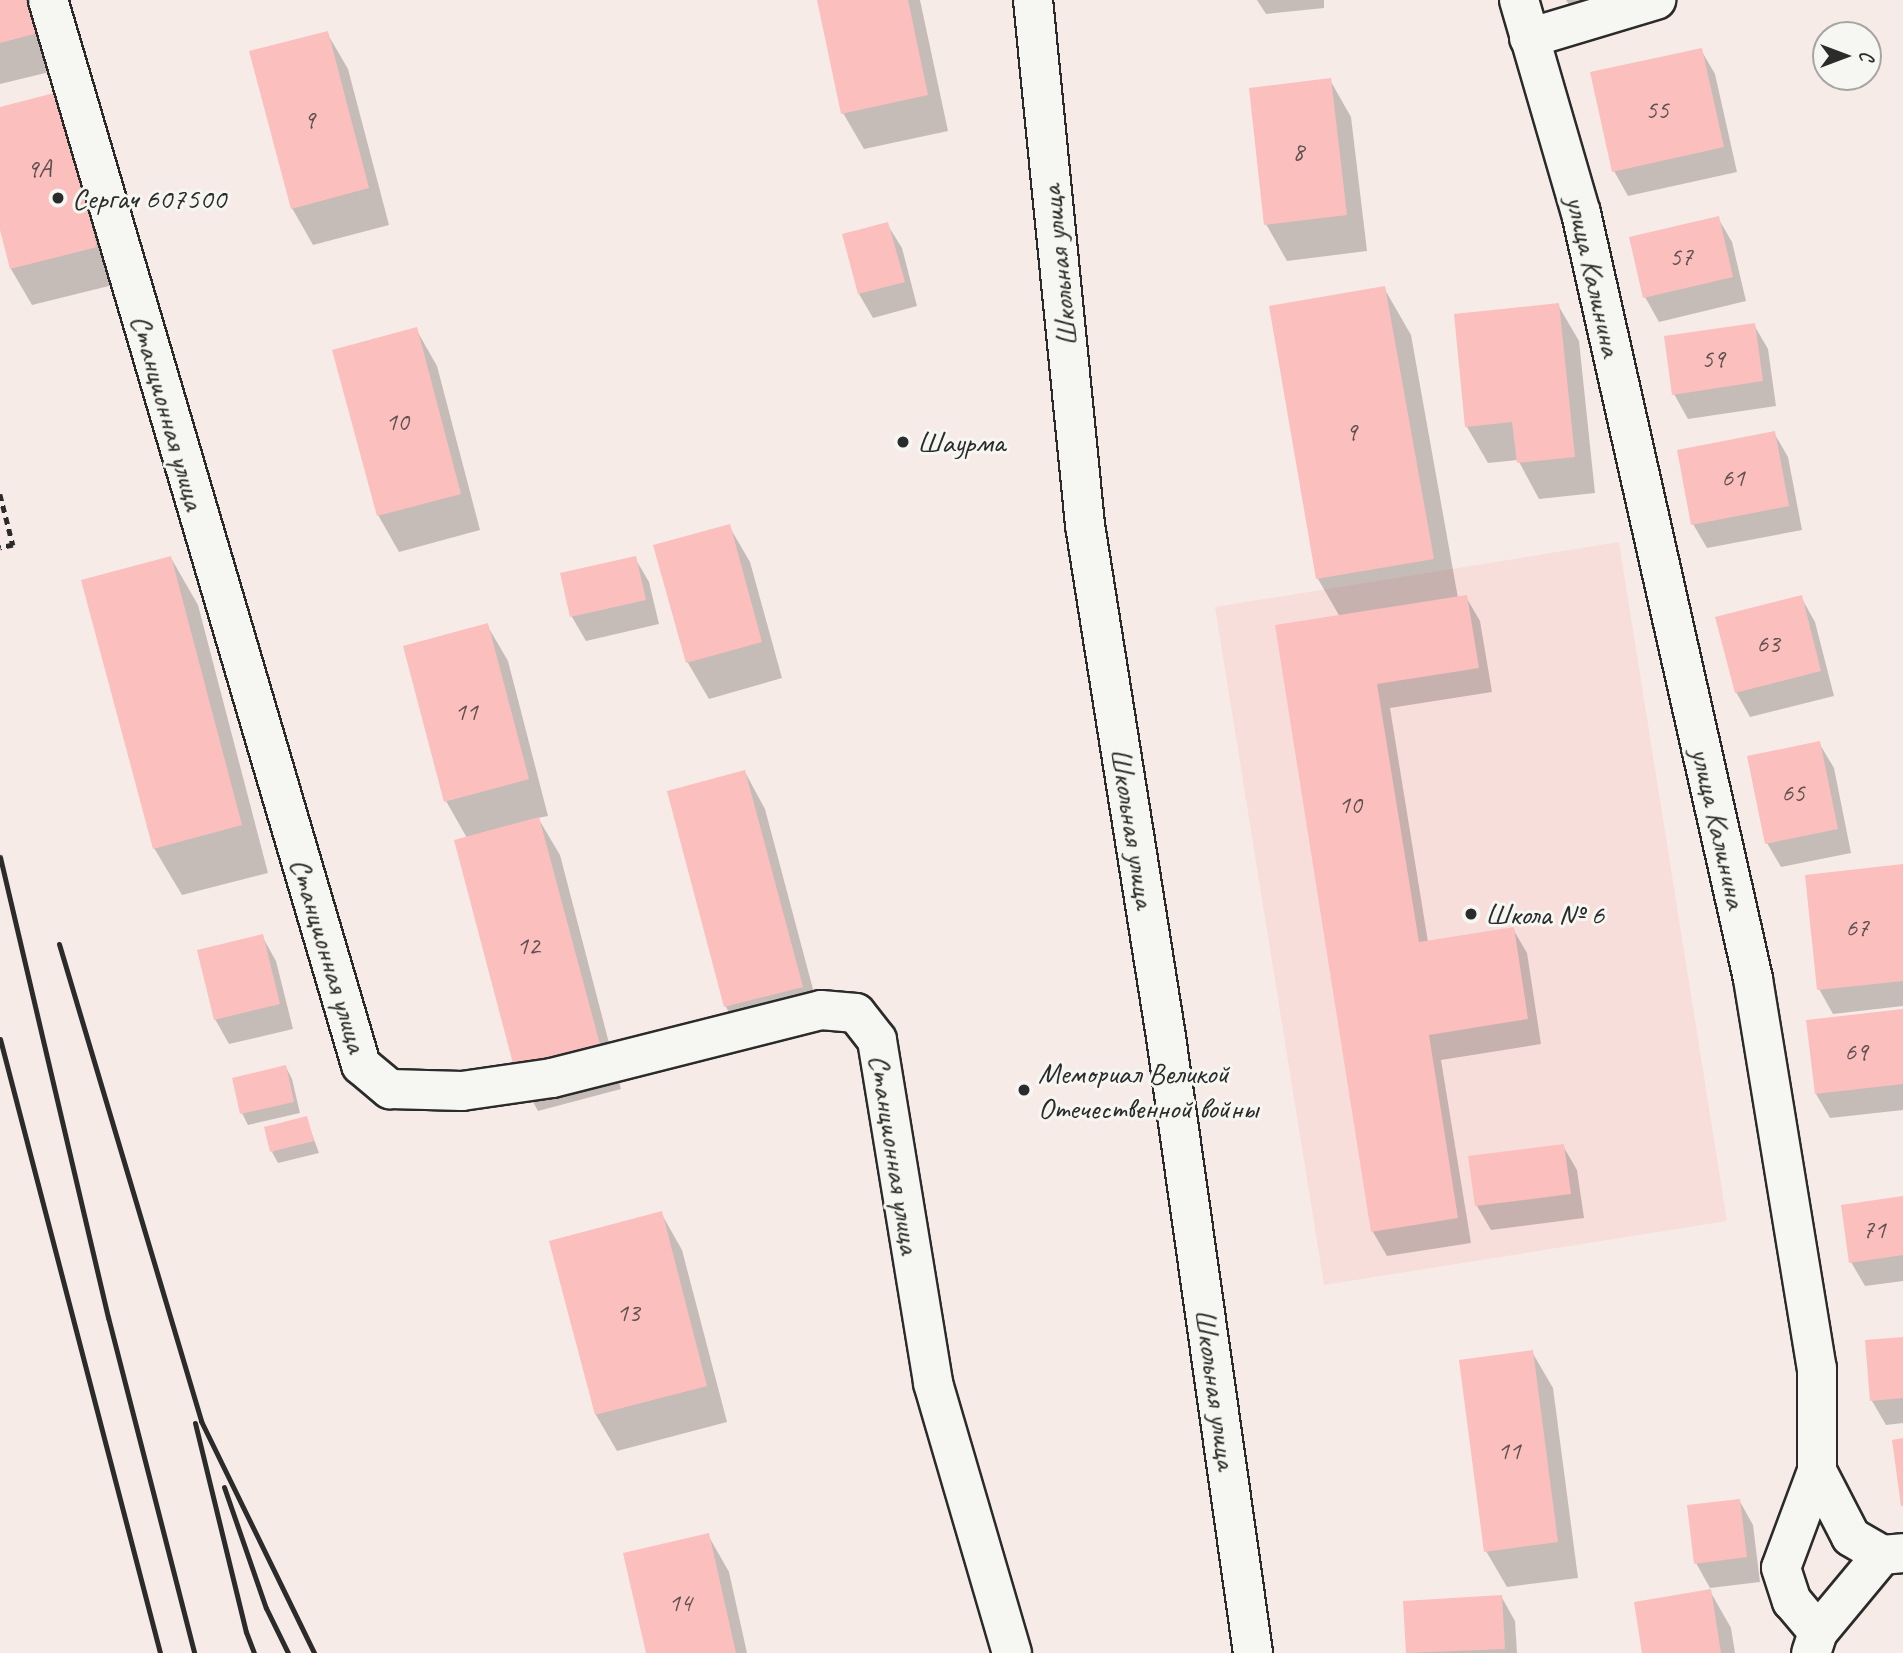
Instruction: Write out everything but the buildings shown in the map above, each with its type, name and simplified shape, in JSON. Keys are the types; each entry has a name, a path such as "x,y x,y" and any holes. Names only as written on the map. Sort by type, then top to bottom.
{"street":[{"name":"Станционная улица","path":"48,0 361,1065 390,1089 462,1091 552,1078 821,1010 856,1013 877,1040 933,1383 1012,1653"},
{"name":"Школьная улица","path":"1033,0 1085,524 1166,1037 1253,1653"},
{"name":"улица Калинина","path":"1519,0 1581,214 1753,979 1818,1368 1818,1471 1781,1568 1793,1601 1815,1642"},
{"path":"1530,38 1656,0"},
{"path":"1815,1642 1892,1554 1851,1537 1818,1471"}],"path":[{"path":"0,494 13,545 0,548"}],"shaded area":[{"name":"Школа № 6","path":"1619,542 1727,1221 1324,1285 1215,607"}],"railway":[{"path":"0,857 108,1317 194,1653"},
{"path":"59,944 201,1421 314,1653"},
{"path":"0,1039 160,1653"},
{"path":"195,1423 246,1632 254,1653"},
{"path":"224,1487 266,1608 288,1653"}],"place":[{"name":"Сергач 607500","path":"58,198"},
{"name":"Шаурма","path":"903,442"},
{"name":"Школа № 6","path":"1471,914"},
{"name":"Мемориал Великой Отечественной войны","path":"1024,1090"}]}
